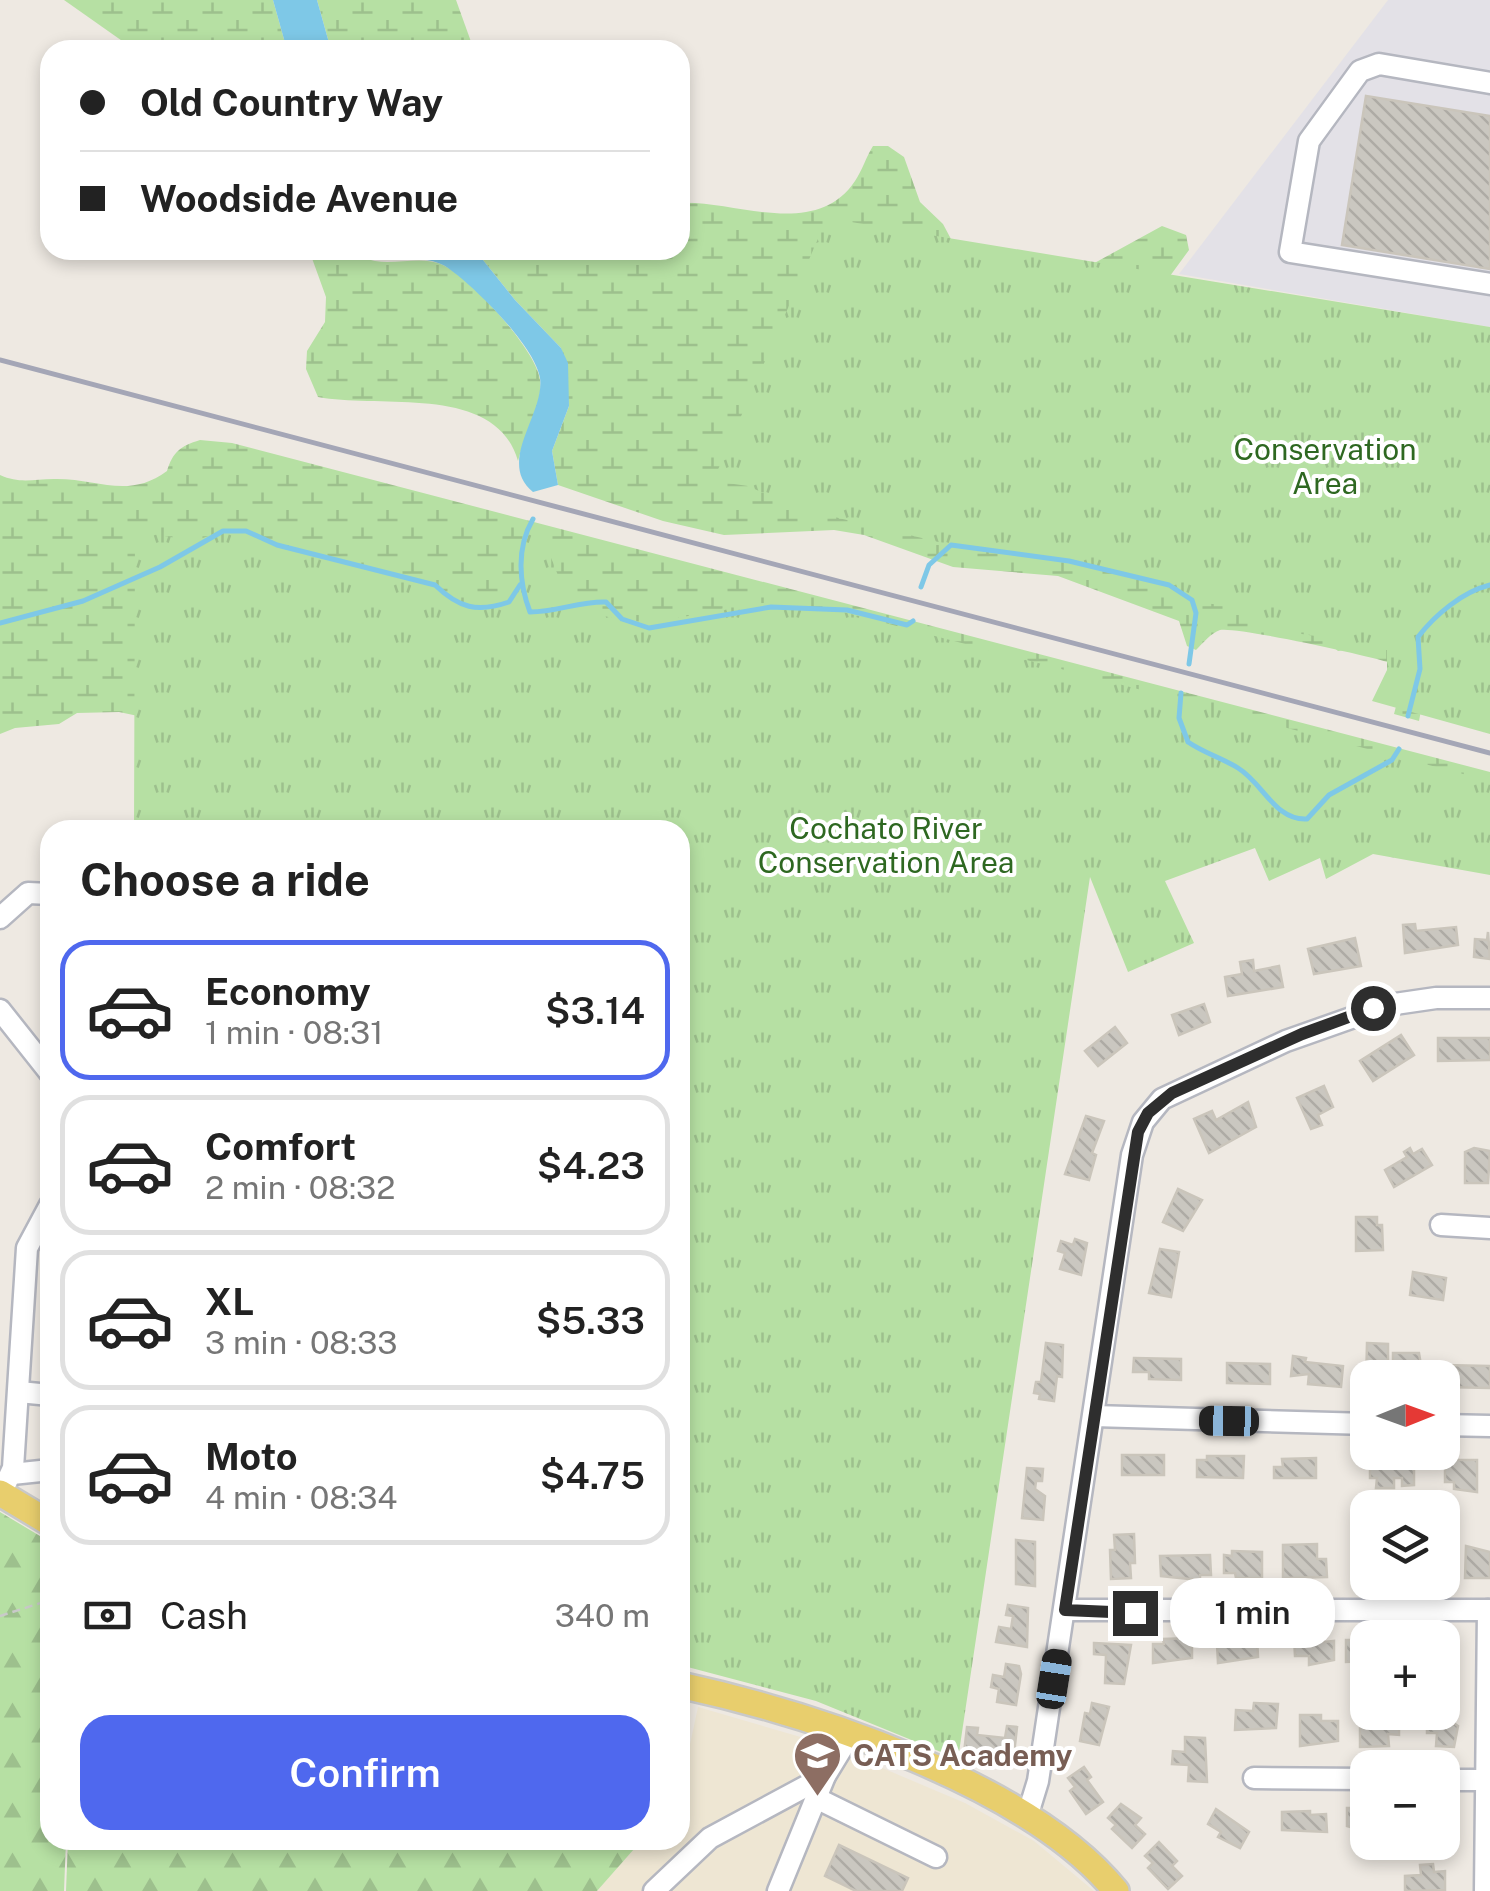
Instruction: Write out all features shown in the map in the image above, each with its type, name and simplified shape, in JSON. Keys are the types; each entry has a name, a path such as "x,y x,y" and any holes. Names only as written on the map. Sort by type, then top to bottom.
{"main road":[{"path":"4,1487 40,1515"},
{"path":"690,1688 850,1734 955,1779 1026,1817 1083,1857 1116,1891"}],"street":[{"path":"1490,82 1379,64 1360,71 1309,142 1290,252 1490,284"},
{"path":"0,918 28,893 40,894"},
{"path":"1026,1817 1038,1782 1138,1132 1155,1105 1198,1080 1360,1012 1436,998 1490,998"},
{"path":"0,1010 40,1061"},
{"path":"40,1224 27,1248 20,1392 4,1487 40,1474"},
{"path":"1441,1225 1490,1228"},
{"path":"20,1392 40,1393"},
{"path":"1094,1416 1350,1423"},
{"path":"1460,1425 1490,1426"},
{"path":"1065,1610 1489,1610 1485,1891"},
{"path":"778,1891 825,1776 850,1734"},
{"path":"654,1891 710,1838 825,1776"},
{"path":"1254,1778 1350,1779"},
{"path":"1460,1780 1486,1780"},
{"path":"816,1798 936,1857"}],"path":[{"path":"0,1616 40,1603"}],"shaded area":[{"path":"1388,0 1490,0 1490,327 1179,274"},
{"name":"CATS Academy","path":"698,1707 828,1745 965,1803 1034,1841 1094,1891 597,1891 633,1850 690,1850 690,1744"}],"green space":[{"path":"64,0 273,0 284,40 121,40"},
{"path":"317,0 456,0 470,40 328,40"},
{"name":"Conservation Area","path":"873,146 888,146 904,157 920,202 943,224 960,256 1089,266 1162,226 1186,235 1189,250 1170,276 1244,385 1422,705 1419,721 1394,714 1400,691 1391,663 1378,659 1231,630 1217,631 1196,650 1187,646 1179,621 1058,576 953,567 864,535 834,530 724,535 663,521 558,485 552,451 569,406 561,348 483,260 690,260 690,203 797,213 819,209 838,199 855,181"},
{"name":"Conservation Area","path":"827,218 1490,327 1490,734 1372,701 1387,670 1387,643 1338,651 1322,637 1261,628 1228,605 1197,603 1168,585 1069,561 951,545 797,508 748,486 713,481"},
{"path":"313,260 435,262 470,284 515,334 540,380 536,411 518,461 506,436 486,420 462,410 433,404 318,397 306,369 307,351 325,322 326,297"},
{"path":"200,440 232,443 1490,772 1490,855 1388,843 690,830 690,820 632,820 119,712 77,713 59,724 15,728 0,734 0,475 20,480 70,480 112,486 139,484 167,471 178,451"},
{"name":"Cochato River Conservation Area","path":"527,529 545,546 573,601 605,616 666,620 760,603 847,613 1490,781 1490,875 1373,854 1326,879 1320,858 1269,881 1255,848 1165,881 1194,943 1128,972 1090,877 958,1759 816,1701 690,1668 690,820 134,820 135,531 194,541 223,531 246,531 277,545 435,585 452,599 478,608 509,602 520,585"},
{"path":"0,1512 40,1536 40,1850 66,1850 64,1891 0,1891"},
{"path":"68,1850 633,1850 597,1891 66,1891"}],"water":[{"path":"273,0 317,0 328,40 284,40"},
{"path":"427,260 483,260 561,348 568,363 569,406 552,451 558,485 533,492 519,467 524,437 540,392 536,365 516,334 488,303 438,263"}],"building":[{"path":"1366,96 1490,116 1490,269 1342,245"},
{"path":"1415,924 1416,931 1456,927 1458,945 1405,953 1403,925"},
{"path":"1488,932 1490,959 1474,957 1475,939 1487,940"},
{"path":"1355,938 1361,966 1314,974 1308,949"},
{"path":"1253,960 1254,971 1279,966 1283,987 1228,996 1225,977 1242,974 1240,962"},
{"path":"1204,1004 1210,1022 1179,1035 1172,1015"},
{"path":"1115,1027 1127,1043 1098,1066 1085,1051"},
{"path":"1401,1035 1414,1055 1373,1081 1360,1061"},
{"path":"1438,1038 1490,1038 1490,1060 1438,1061"},
{"path":"1324,1086 1333,1107 1318,1115 1322,1125 1311,1129 1297,1098"},
{"path":"1248,1102 1256,1127 1209,1153 1194,1119 1212,1111 1216,1120"},
{"path":"1086,1116 1104,1121 1092,1153 1096,1155 1089,1180 1065,1174"},
{"path":"1410,1148 1413,1154 1422,1149 1432,1165 1394,1187 1385,1170 1407,1157 1404,1152"},
{"path":"1474,1148 1490,1151 1488,1183 1465,1183 1465,1152"},
{"path":"1178,1189 1202,1200 1183,1231 1163,1222"},
{"path":"1356,1217 1377,1217 1377,1225 1382,1225 1383,1250 1356,1251"},
{"path":"1075,1239 1087,1243 1081,1275 1060,1269 1065,1253 1058,1251 1061,1241 1073,1245"},
{"path":"1160,1249 1179,1252 1171,1297 1149,1293"},
{"path":"1413,1272 1446,1278 1443,1300 1410,1295"},
{"path":"1046,1343 1063,1345 1062,1377 1057,1376 1054,1401 1039,1399 1040,1394 1034,1393 1036,1382 1041,1382"},
{"path":"1367,1343 1388,1344 1388,1360 1367,1360"},
{"path":"1393,1353 1419,1353 1420,1360 1393,1360"},
{"path":"1293,1356 1306,1358 1305,1362 1343,1366 1341,1387 1308,1384 1309,1374 1291,1376"},
{"path":"1134,1358 1181,1359 1181,1380 1149,1379 1149,1372 1133,1372"},
{"path":"1227,1363 1270,1364 1270,1384 1227,1383"},
{"path":"1460,1365 1490,1366 1490,1388 1460,1387"},
{"path":"1122,1455 1164,1455 1164,1475 1122,1475"},
{"path":"1207,1456 1244,1456 1243,1478 1197,1477 1197,1460 1207,1460"},
{"path":"1316,1458 1316,1478 1274,1478 1274,1467 1283,1467 1282,1459"},
{"path":"1460,1460 1477,1460 1477,1492 1454,1489 1454,1482 1445,1482 1445,1470 1460,1470"},
{"path":"1027,1468 1043,1469 1042,1481 1036,1481 1035,1489 1045,1496 1043,1520 1022,1518"},
{"path":"1370,1470 1414,1470 1414,1485 1402,1486 1402,1478 1394,1478 1394,1488 1376,1488 1377,1478 1370,1478"},
{"path":"1134,1534 1131,1578 1111,1579 1114,1535"},
{"path":"1016,1540 1035,1542 1035,1586 1016,1584"},
{"path":"1317,1544 1317,1559 1326,1559 1327,1577 1283,1578 1283,1545"},
{"path":"1466,1546 1490,1552 1490,1578 1465,1578"},
{"path":"1232,1551 1262,1552 1262,1578 1236,1578 1235,1573 1224,1573 1224,1555 1232,1556"},
{"path":"1210,1555 1211,1575 1200,1575 1200,1580 1161,1576 1160,1556"},
{"path":"1008,1605 1028,1608 1027,1647 996,1642 999,1627 1011,1629 1013,1616 1006,1615"},
{"path":"1257,1636 1258,1657 1218,1663 1217,1644 1228,1643 1228,1637"},
{"path":"1294,1637 1334,1641 1334,1660 1309,1665 1309,1656 1295,1656"},
{"path":"1192,1638 1192,1658 1153,1663 1153,1644 1164,1644 1163,1639"},
{"path":"1346,1640 1350,1640 1350,1662 1346,1662"},
{"path":"1094,1643 1131,1645 1124,1684 1105,1683 1106,1655 1094,1654"},
{"path":"1006,1664 1019,1666 1021,1674 1016,1705 997,1702 999,1689 991,1687 993,1675 1004,1677"},
{"path":"1092,1703 1109,1707 1099,1745 1080,1741 1085,1713 1090,1714"},
{"path":"1254,1703 1278,1704 1276,1728 1235,1730 1236,1710 1253,1711"},
{"path":"1300,1715 1321,1715 1321,1721 1338,1721 1338,1741 1300,1746"},
{"path":"1007,1726 1017,1727 1013,1763 964,1753 967,1727 978,1728 977,1735 1005,1738"},
{"path":"1360,1730 1399,1730 1399,1735 1388,1734 1389,1746 1360,1747"},
{"path":"1457,1730 1454,1747 1436,1746 1437,1733 1427,1733"},
{"path":"1185,1737 1205,1738 1207,1782 1188,1781 1189,1765 1172,1764 1173,1751 1185,1752"},
{"path":"1084,1767 1091,1777 1087,1780 1103,1802 1086,1814 1070,1791 1075,1787 1068,1778"},
{"path":"1121,1804 1141,1818 1135,1825 1145,1834 1132,1848 1112,1829 1116,1825 1108,1818"},
{"path":"1216,1809 1249,1832 1240,1848 1218,1837 1221,1832 1208,1824"},
{"path":"1310,1811 1310,1815 1326,1814 1327,1832 1282,1830 1282,1812"},
{"path":"1159,1842 1177,1861 1172,1866 1182,1876 1168,1889 1148,1868 1153,1863 1145,1856"},
{"path":"839,1845 908,1878 902,1891 856,1891 825,1876"},
{"path":"1433,1864 1434,1872 1445,1871 1445,1890 1405,1891 1405,1876 1421,1875 1420,1865"}],"waterway":[{"path":"533,519 521,565 530,612 606,602 622,619 649,628 771,607 847,610 907,625 913,621"},
{"path":"0,623 83,601 160,567 223,531 246,531 277,545 435,585 452,599 478,608 509,602 520,585"},
{"path":"921,587 929,565 951,545 1069,561 1169,585 1192,600 1196,613 1189,664"},
{"path":"1408,716 1420,669 1418,637 1450,605 1490,585"},
{"path":"1181,693 1179,718 1188,742 1238,768 1278,808 1296,818 1307,819 1329,795 1392,760 1399,749"}],"railway":[{"path":"0,360 1490,753"}],"place":[{"name":"CATS Academy","path":"818,1798"}],"route":[{"path":"1135,1613 1065,1610 1138,1132 1148,1113 1172,1093 1302,1034 1373,1008"}]}
